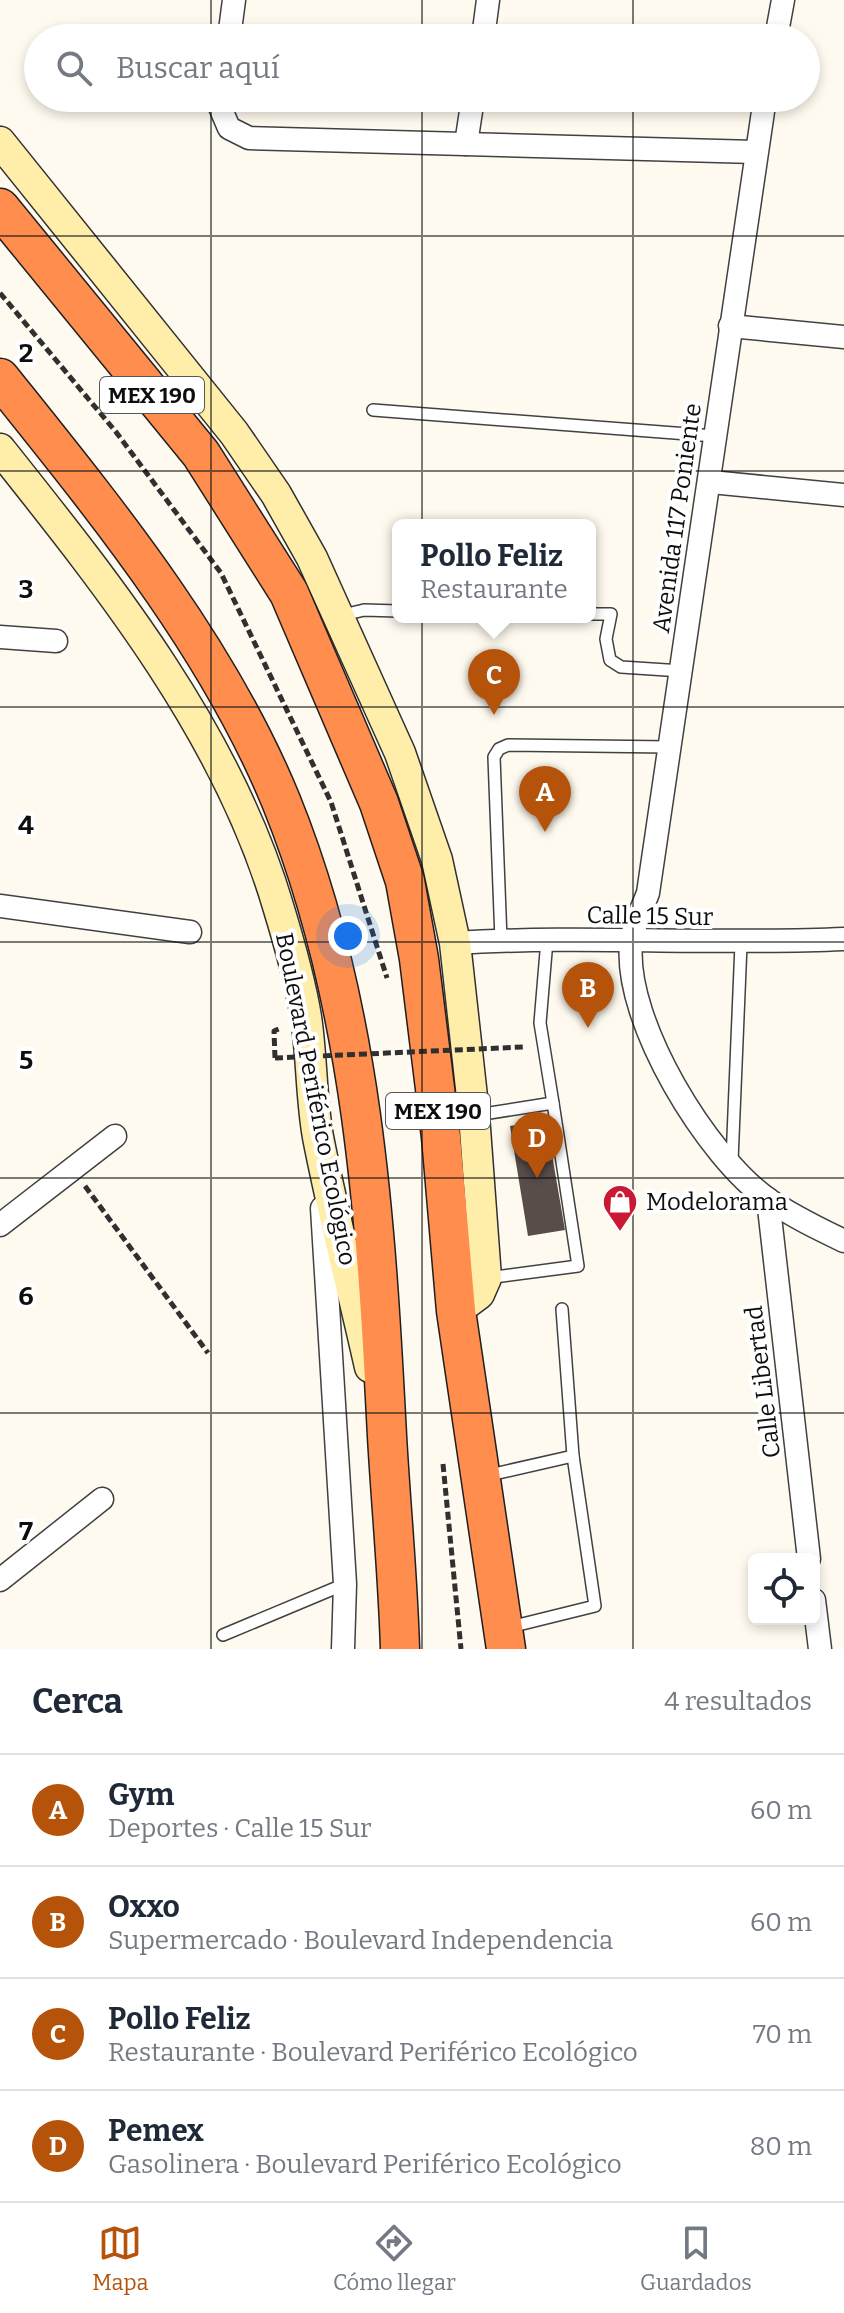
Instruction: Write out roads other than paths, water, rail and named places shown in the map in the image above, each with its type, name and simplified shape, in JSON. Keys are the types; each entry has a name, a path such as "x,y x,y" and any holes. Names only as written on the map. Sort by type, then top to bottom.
{"highway":[{"name":"MEX 190","path":"0,208 201,454 289,593 379,803 405,881 419,959 441,1137 456,1311 504,1639"},
{"name":"Boulevard Periférico Ecológico","path":"0,378 92,493 198,645 242,719 280,800 321,913 358,1085 378,1256 387,1442 398,1561 400,1649"}],"street":[{"path":"231,24 234,0"},
{"path":"485,24 488,0"},
{"path":"779,24 783,0"},
{"path":"222,112 229,128 249,138 755,152"},
{"path":"466,144 471,112"},
{"name":"Avenida 117 Poniente","path":"631,943 648,893 711,482 714,436 762,112"},
{"path":"0,142 234,433 305,545 400,753 437,860 455,943 474,1115 486,1278 479,1294 456,1311"},
{"path":"730,326 844,337"},
{"name":"Boulevard Periférico Ecológico","path":"0,449 101,575 213,751 278,903 306,1018 318,1135 387,1442"},
{"path":"711,482 844,495"},
{"path":"0,637 56,641"},
{"path":"0,906 190,932"},
{"name":"Calle 15 Sur","path":"455,943 547,940 741,944 844,939"},
{"path":"631,943 632,984 648,1033 672,1083 732,1166 768,1199 844,1241"},
{"path":"318,1135 345,1584 343,1649"},
{"path":"0,1225 115,1136"},
{"name":"Calle Libertad","path":"768,1199 808,1553"},
{"path":"0,1580 102,1499"},
{"path":"817,1625 820,1649"}],"lane":[{"path":"373,410 714,436"},
{"path":"339,616 364,610 392,611"},
{"path":"596,614 611,614 606,639 610,660 621,667 682,671"},
{"path":"501,940 494,757 499,749 508,745 671,747"},
{"path":"486,1278 578,1266 540,1023 547,940"},
{"path":"732,1166 741,944"},
{"path":"474,1115 553,1103"},
{"path":"504,1639 595,1606 573,1456 562,1309"},
{"path":"480,1477 573,1456"},
{"path":"223,1635 345,1584"}],"place":[{"name":"Pollo Feliz","path":"494,715"},
{"name":"Gym","path":"545,832"},
{"name":"Oxxo","path":"588,1028"},
{"name":"Pemex","path":"537,1178"},
{"name":"Modelorama","path":"620,1233"}]}
